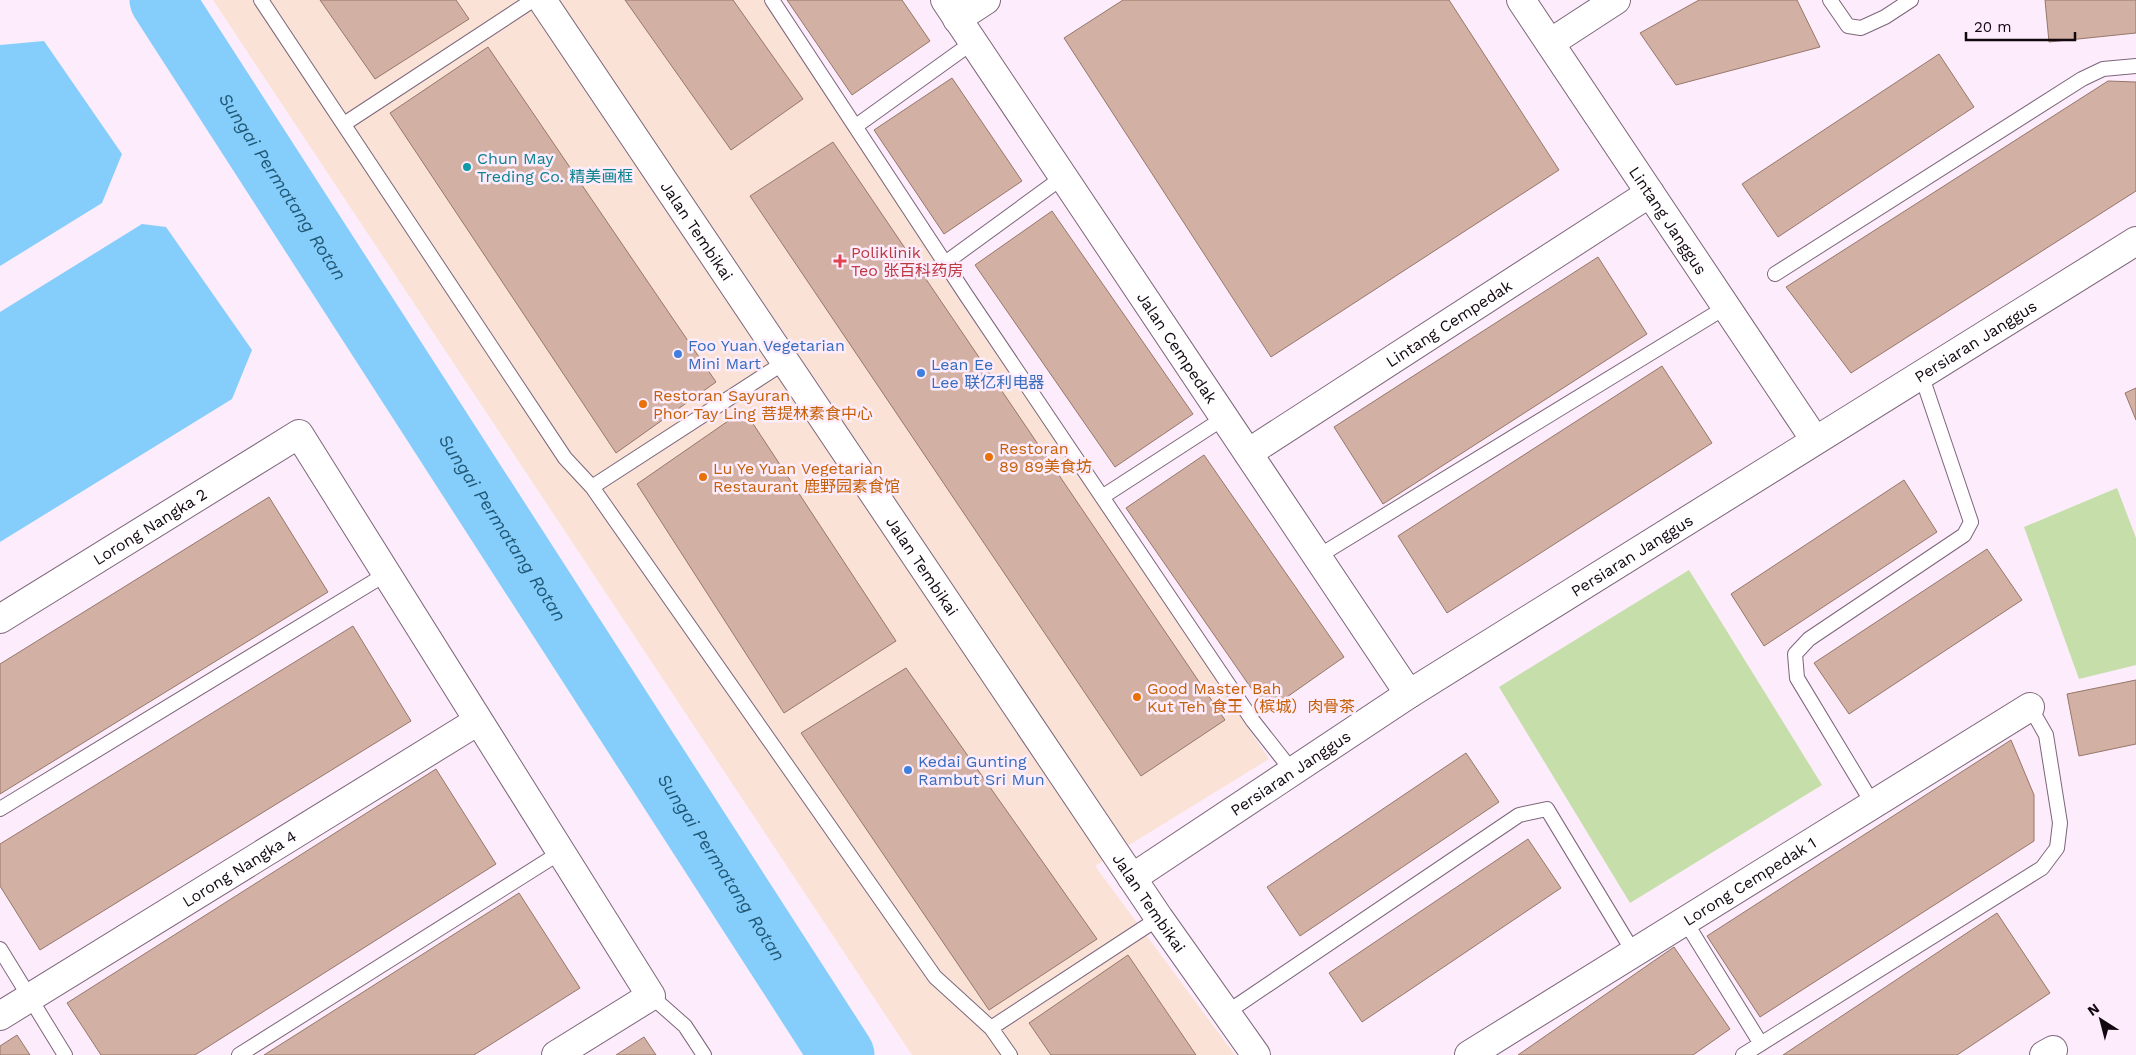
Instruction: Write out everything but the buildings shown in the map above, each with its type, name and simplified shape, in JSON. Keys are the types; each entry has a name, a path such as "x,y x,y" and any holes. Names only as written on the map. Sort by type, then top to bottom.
{"street":[{"name":"Jalan Tembikai","path":"542,0 1159,918 1256,1055"},
{"path":"951,9 986,0"},
{"name":"Lintang Janggus","path":"1521,0 1815,440"},
{"path":"1550,43 1616,0"},
{"name":"Jalan Cempedak","path":"951,9 1409,694"},
{"name":"Lintang Cempedak","path":"1248,453 1650,194"},
{"name":"Persiaran Janggus","path":"1132,878 1409,694 2136,241"},
{"name":"Lorong Nangka 2","path":"0,619 299,434 386,574"},
{"path":"386,574 650,996 556,1055"},
{"name":"Lorong Cempedak 1","path":"1469,1055 2030,707"},
{"name":"Lorong Nangka 4","path":"0,1016 478,721"}],"lane":[{"path":"261,0 565,458 592,487 935,977 991,1028 1010,1055"},
{"path":"344,124 533,0"},
{"path":"772,0 945,263 1253,722 1293,772"},
{"path":"1830,0 1848,26 1861,28 1885,17 1910,0"},
{"path":"856,126 973,42"},
{"path":"1775,274 2082,79 2103,69 2136,66"},
{"path":"945,263 1062,177"},
{"path":"1317,557 1726,306"},
{"path":"592,487 785,362"},
{"path":"1873,804 1797,678 1796,654 1809,639 1964,535 1971,522 1921,374"},
{"path":"1102,496 1224,418"},
{"path":"0,809 386,574"},
{"path":"1743,1055 2042,868 2057,848 2060,823 2046,735 2030,707"},
{"path":"1226,1012 1519,815 1547,809 1634,952"},
{"path":"239,1055 561,852"},
{"path":"991,1028 1159,918"},
{"path":"1685,921 1761,1044"},
{"path":"0,949 65,1055"},
{"path":"650,996 685,1026 704,1055"}],"shaded area":[{"path":"213,0 763,0 1269,759 1095,866 1235,1055 912,1055"}],"green space":[{"path":"2117,488 2136,538 2136,665 2079,679 2024,527"},
{"path":"1689,570 1822,785 1630,903 1499,687"}],"water":[{"path":"44,41 122,154 102,203 0,266 0,45"},
{"path":"142,224 166,227 252,350 232,399 0,542 0,312"}],"waterway":[{"name":"Sungai Permatang Rotan","path":"162,0 842,1055"}],"place":[{"name":"Chun May Treding Co. 精美画框","path":"467,167"},
{"name":"Poliklinik Teo 张百科药房","path":"840,261"},
{"name":"Foo Yuan Vegetarian Mini Mart","path":"678,354"},
{"name":"Lean Ee Lee 联亿利电器","path":"921,373"},
{"name":"Restoran Sayuran Phor Tay Ling 菩提林素食中心","path":"643,404"},
{"name":"Restoran 89 89美食坊","path":"989,457"},
{"name":"Lu Ye Yuan Vegetarian Restaurant 鹿野园素食馆","path":"703,477"},
{"name":"Good Master Bah Kut Teh 食王（槟城）肉骨茶","path":"1137,697"},
{"name":"Kedai Gunting Rambut Sri Mun","path":"908,770"}]}
